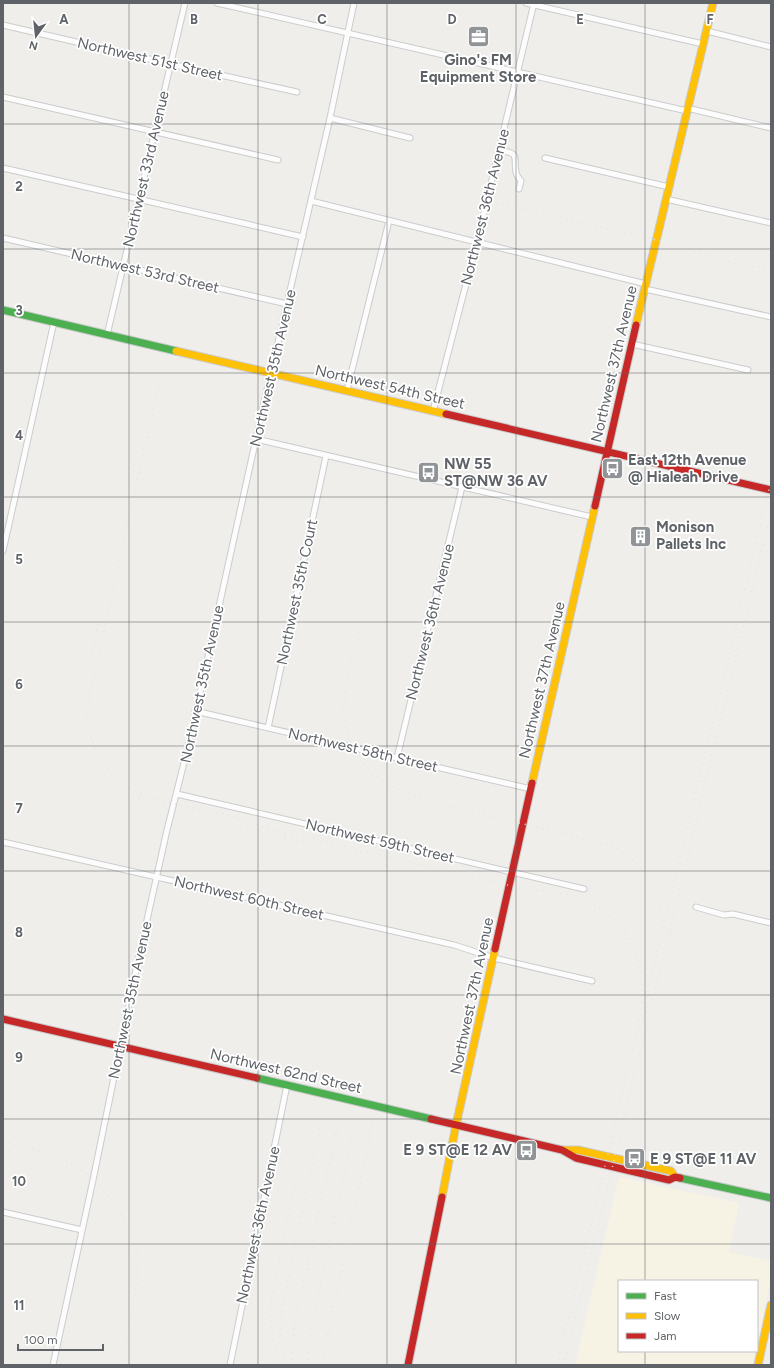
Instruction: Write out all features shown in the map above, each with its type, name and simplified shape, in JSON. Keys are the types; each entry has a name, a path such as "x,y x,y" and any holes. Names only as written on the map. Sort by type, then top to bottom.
{"main road":[{"name":"Northwest 37th Avenue","path":"408,1365 456,1125 530,789 632,344 713,3"},
{"name":"Northwest 54th Street","path":"3,310 771,490"},
{"name":"Northwest 62nd Street","path":"3,1018 562,1150 578,1150 671,1172 675,1177 669,1180 605,1165 576,1158 562,1150"},
{"path":"675,1177 771,1198"},
{"path":"758,1365 771,1304"}],"street":[{"name":"Northwest 33rd Avenue","path":"108,335 138,199 185,3"},
{"path":"217,3 771,128"},
{"name":"Northwest 35th Avenue","path":"53,1365 156,877 196,711 256,439 330,118 354,3"},
{"path":"526,3 704,44"},
{"name":"Northwest 36th Avenue","path":"433,411 500,150 534,4"},
{"name":"Northwest 51st Street","path":"3,25 297,92"},
{"path":"707,31 771,48"},
{"path":"3,97 278,160"},
{"path":"330,118 410,138"},
{"path":"500,150 511,153 516,159 516,173 521,181 519,189"},
{"path":"545,158 669,187"},
{"path":"3,168 303,237"},
{"path":"666,199 771,223"},
{"path":"311,201 477,242 646,287 771,317"},
{"path":"347,390 389,221"},
{"name":"Northwest 53rd Street","path":"3,238 287,304"},
{"path":"3,551 54,322"},
{"path":"632,344 748,370"},
{"path":"256,439 592,518"},
{"name":"Northwest 35th Court","path":"268,728 326,456"},
{"name":"Northwest 36th Avenue","path":"397,758 462,487"},
{"name":"Northwest 58th Street","path":"196,711 530,789"},
{"name":"Northwest 59th Street","path":"177,794 584,889"},
{"name":"Northwest 60th Street","path":"3,842 454,945 494,958 592,982"},
{"path":"696,907 724,915 733,914 771,923"},
{"name":"Northwest 36th Avenue","path":"230,1365 287,1085"},
{"path":"3,1212 82,1230"}],"shaded area":[{"path":"619,1177 739,1203 729,1252 771,1261 771,1276 758,1340 758,1280 618,1280 618,1352 756,1352 753,1365 575,1365"}],"railway":[{"path":"496,203 656,240 736,264 753,267 771,266"},
{"path":"161,373 89,699 88,723 90,734 94,746 105,766 122,783 133,790 160,800 231,816 293,836 347,847 512,886 565,894 589,902 612,918 632,944 641,972 642,987 640,1018 637,1034"},
{"path":"133,478 135,460"},
{"path":"646,998 771,481"},
{"path":"653,1000 771,512"},
{"path":"90,666 100,615"},
{"path":"360,627 346,685 344,697 344,719 348,736 355,752 371,772 391,786 436,803 612,846 634,861 643,870 656,893 662,920"},
{"path":"133,797 148,801"},
{"path":"223,822 259,830"},
{"path":"284,839 305,843"},
{"path":"644,1019 651,992"},
{"path":"564,1365 650,1013"},
{"path":"557,1365 638,1029"},
{"path":"321,1365 374,1117"},
{"path":"285,1365 280,1339 281,1315 321,1124"},
{"path":"292,1365 294,1329 337,1128"},
{"path":"307,1365 309,1340 353,1132"},
{"path":"3,1142 52,1155 67,1161 80,1169 105,1192 124,1220 136,1251 138,1272 134,1300 120,1365"},
{"path":"280,1363 272,1333 270,1317 271,1301 296,1179"}],"traffic: fast":[{"path":"3,310 176,351"},
{"path":"257,1078 431,1119"},
{"path":"680,1178 771,1198"}],"traffic: slow":[{"path":"636,325 713,3"},
{"path":"176,351 446,414"},
{"path":"532,783 595,506"},
{"path":"442,1197 456,1125 495,949"},
{"path":"563,1150 578,1150 671,1171 675,1177"},
{"path":"758,1365 771,1305"}],"traffic: jam":[{"path":"595,506 636,325"},
{"path":"446,414 771,490"},
{"path":"495,949 532,783"},
{"path":"3,1019 257,1078"},
{"path":"431,1119 562,1150 576,1158 669,1180 675,1177 680,1178"},
{"path":"408,1365 442,1197"}],"place":[{"name":"Gino's FM Equipment Store","path":"478,37"},
{"name":"East 12th Avenue @ Hialeah Drive","path":"612,469"},
{"name":"NW 55 ST@NW 36 AV","path":"429,473"},
{"name":"Monison Pallets Inc","path":"641,536"},
{"name":"E 9 ST@E 12 AV","path":"527,1150"},
{"name":"E 9 ST@E 11 AV","path":"635,1159"}]}
